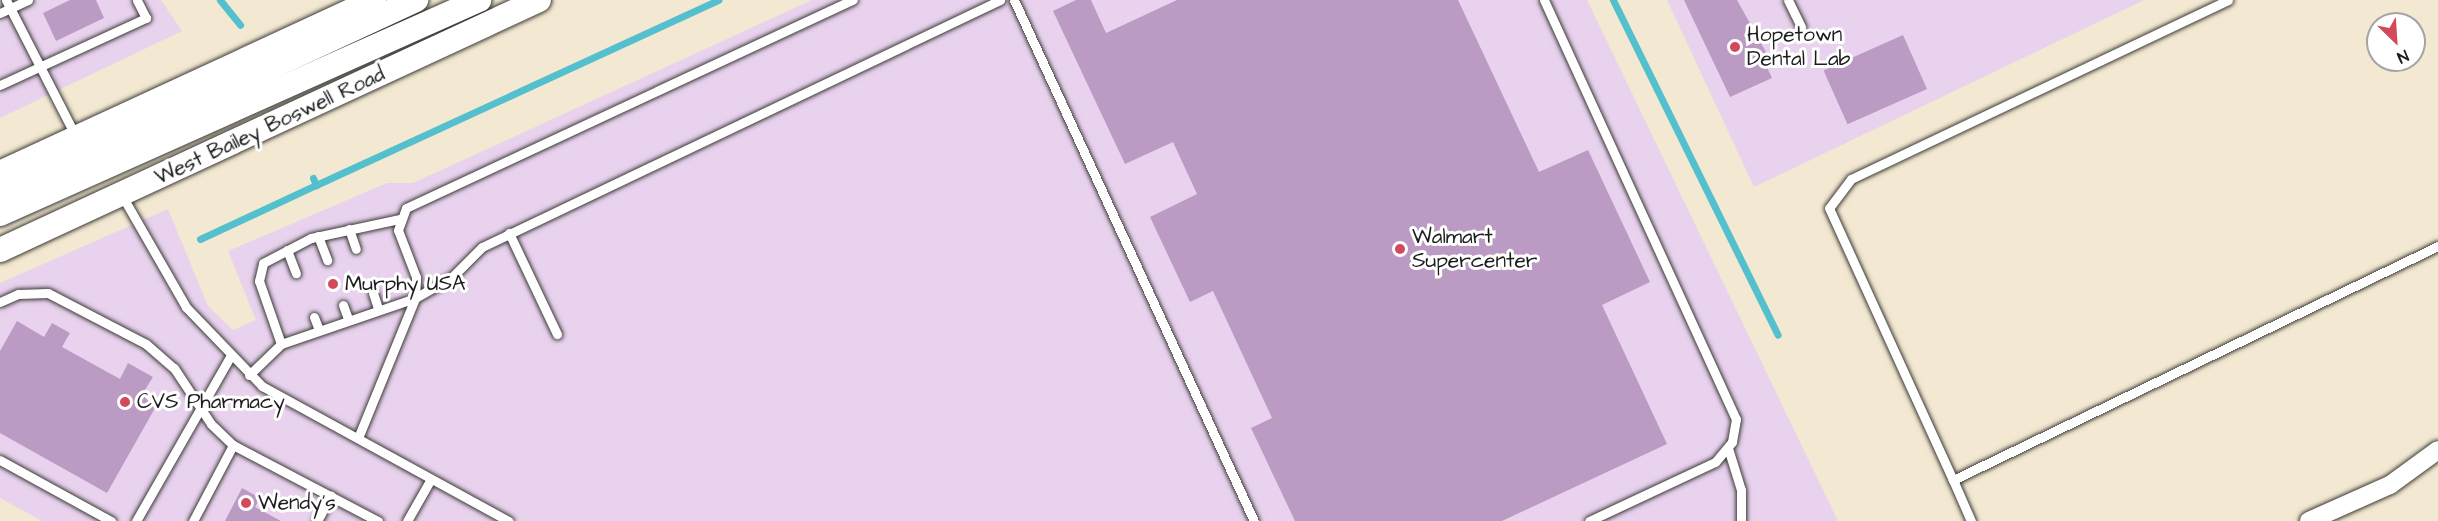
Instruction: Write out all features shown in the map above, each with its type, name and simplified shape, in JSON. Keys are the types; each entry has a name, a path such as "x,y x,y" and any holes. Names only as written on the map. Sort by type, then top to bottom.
{"main road":[{"path":"0,173 374,0"},
{"name":"West Bailey Boswell Road","path":"0,214 416,0"},
{"name":"West Bailey Boswell Road","path":"0,193 146,138 479,0"},
{"name":"West Bailey Boswell Road","path":"0,250 540,0"}],"street":[{"path":"2309,521 2390,485 2438,450"}],"lane":[{"path":"0,14 8,4 28,0"},
{"path":"0,86 146,18 137,0"},
{"path":"358,438 415,298 416,277 398,230 400,219 415,201 853,0"},
{"path":"249,375 281,344 378,308 415,298 452,277 482,247 509,233 1000,0"},
{"path":"1014,0 1254,521"},
{"path":"1544,0 1732,408 1736,431 1728,448 1715,462 1588,521"},
{"path":"1788,0 1801,27"},
{"path":"1971,521 1829,208 1851,179 2228,0"},
{"path":"8,4 76,138"},
{"path":"122,194 186,308 249,375 509,521"},
{"path":"281,344 259,281 263,262 318,236 400,219"},
{"path":"349,229 356,249"},
{"path":"509,233 557,334"},
{"path":"318,236 327,260"},
{"path":"1953,480 2438,246"},
{"path":"287,250 296,273"},
{"path":"0,302 34,291 62,298 162,355 233,446 378,521"},
{"path":"373,293 378,308"},
{"path":"343,305 348,319"},
{"path":"314,317 319,330"},
{"path":"136,521 230,357"},
{"path":"193,521 233,446"},
{"path":"1728,448 1741,490 1741,521"},
{"path":"0,459 111,521"},
{"path":"407,521 431,478"},
{"path":"317,521 331,496"}],"shaded area":[{"path":"0,0 161,0 182,31 0,118"},
{"path":"812,0 1587,0 1838,521 42,521 0,498 0,283 168,209 208,306 233,330 256,320 228,251 387,183 413,183"},
{"path":"1667,0 2144,0 1754,187"}],"building":[{"path":"70,0 96,0 104,18 56,41 43,13"},
{"name":"Walmart Supercenter","path":"1076,0 1091,0 1106,33 1177,0 1458,0 1539,172 1588,150 1650,282 1602,305 1667,444 1502,521 1295,521 1251,428 1272,418 1213,291 1190,302 1150,217 1197,194 1173,142 1125,164 1053,11"},
{"name":"Hopetown Dental Lab","path":"1684,0 1737,0 1772,63 1766,65 1772,78 1730,97"},
{"path":"1903,35 1927,89 1848,124 1824,70"},
{"name":"CVS Pharmacy","path":"17,321 44,337 52,323 70,333 62,347 120,379 128,363 153,377 143,393 159,401 107,493 0,433 0,351"},
{"name":"Wendy's","path":"242,488 260,498 255,507 281,521 225,521"}],"waterway":[{"path":"220,0 240,25"},
{"path":"313,178 316,185 718,0"},
{"path":"1613,0 1778,335"},
{"path":"200,239 316,185"}],"place":[{"name":"Hopetown Dental Lab","path":"1735,47"},
{"name":"Walmart Supercenter","path":"1400,249"},
{"name":"Murphy USA","path":"333,284"},
{"name":"CVS Pharmacy","path":"125,402"},
{"name":"Wendy's","path":"246,503"}]}
